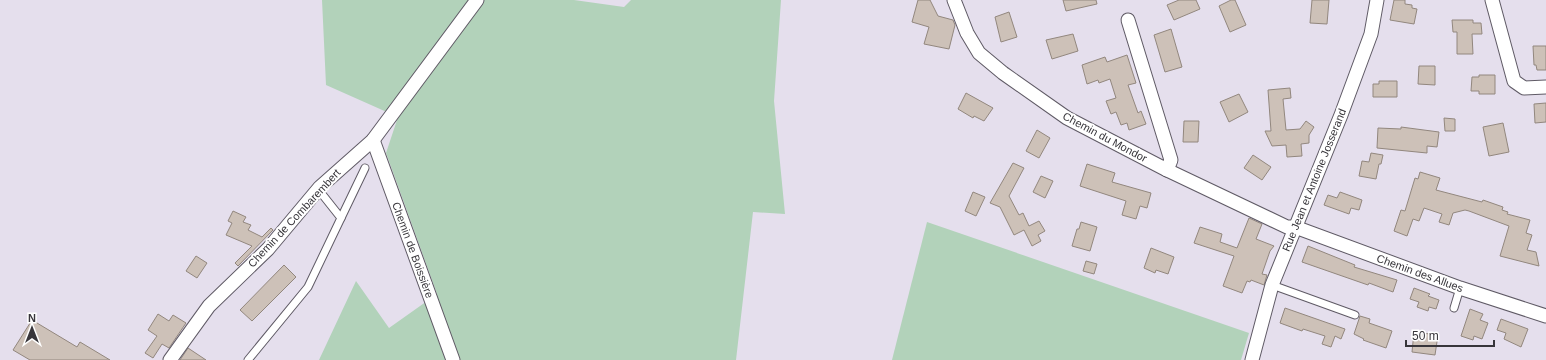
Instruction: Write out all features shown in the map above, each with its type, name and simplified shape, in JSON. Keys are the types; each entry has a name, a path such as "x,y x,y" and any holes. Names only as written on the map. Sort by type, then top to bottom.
{"street":[{"name":"Chemin de Combarembert","path":"170,360 209,306 268,249 318,190 373,140 477,0"},
{"name":"Chemin du Mondor","path":"954,0 967,33 980,53 1003,73 1067,118 1167,170 1287,227 1295,227"},
{"name":"Rue Jean et Antoine Josserand","path":"1252,360 1272,285 1341,115 1371,34 1377,0"},
{"path":"1492,0 1514,81 1524,88 1546,87"},
{"path":"1128,20 1171,160 1167,170"},
{"name":"Chemin de Boissière","path":"373,140 453,360"},
{"name":"Chemin des Allues","path":"1295,227 1460,288 1546,316"}],"lane":[{"path":"248,360 308,287 365,168"},
{"path":"318,190 341,218"},
{"path":"1272,285 1356,315"},
{"path":"1454,308 1460,288"}],"green space":[{"path":"322,0 574,0 624,7 631,0 781,0 774,101 785,214 753,212 736,360 319,360 356,281 389,328 437,294 386,153 398,117 326,85"},
{"path":"927,222 1249,333 1241,360 892,360"}],"building":[{"path":"918,0 930,0 938,16 953,20 955,25 949,49 924,44 929,27 912,22"},
{"path":"1063,0 1096,0 1097,4 1066,11"},
{"path":"1179,0 1196,0 1200,9 1174,20 1167,5"},
{"path":"1231,0 1235,0 1246,25 1230,32 1219,6"},
{"path":"1312,0 1329,0 1327,24 1310,23"},
{"path":"1394,0 1405,0 1405,4 1412,5 1412,8 1417,9 1414,24 1390,20"},
{"path":"1009,12 1017,37 1001,42 995,17"},
{"path":"1452,20 1473,20 1473,23 1481,23 1482,34 1472,34 1473,54 1457,54 1457,32 1453,32"},
{"path":"1171,29 1182,67 1165,72 1154,35"},
{"path":"1073,34 1078,51 1052,59 1046,40"},
{"path":"1533,46 1546,46 1546,70 1537,70 1536,65 1534,65"},
{"path":"1127,55 1136,83 1128,85 1138,113 1141,111 1146,124 1129,130 1127,123 1121,125 1116,112 1111,114 1106,101 1116,98 1110,79 1099,83 1098,80 1087,84 1082,65 1105,57 1107,62"},
{"path":"1419,66 1435,66 1435,85 1418,84"},
{"path":"1479,75 1495,75 1495,94 1479,94 1479,91 1471,91 1472,77 1479,77"},
{"path":"1379,81 1397,81 1397,97 1373,97 1373,84 1379,84"},
{"path":"1290,88 1291,98 1283,99 1286,130 1300,129 1306,121 1314,127 1309,135 1309,143 1301,144 1302,156 1287,157 1286,145 1272,146 1265,131 1271,131 1268,90"},
{"path":"966,93 993,108 984,121 974,116 973,118 958,109"},
{"path":"1239,94 1248,112 1229,122 1220,102"},
{"path":"1546,103 1546,122 1535,123 1534,104"},
{"path":"1444,118 1455,119 1455,131 1445,131"},
{"path":"1184,121 1199,121 1198,142 1183,142"},
{"path":"1503,123 1509,152 1489,156 1483,127"},
{"path":"1401,127 1439,132 1437,147 1427,146 1427,153 1377,148 1378,128 1401,129"},
{"path":"1037,130 1050,138 1039,158 1026,151"},
{"path":"1371,153 1383,155 1381,164 1379,164 1376,179 1359,176 1362,161 1369,162"},
{"path":"1253,155 1271,167 1262,180 1244,168"},
{"path":"1013,163 1024,168 1009,196 1019,215 1023,213 1029,226 1039,221 1045,231 1038,235 1041,241 1032,246 1024,230 1014,235 1000,207 990,203"},
{"path":"1087,164 1115,173 1112,182 1151,193 1147,208 1140,206 1136,219 1122,215 1126,201 1080,186"},
{"path":"1420,172 1440,178 1436,190 1482,202 1483,200 1503,207 1502,210 1508,212 1507,214 1530,220 1526,233 1532,235 1527,250 1536,252 1539,266 1500,256 1509,226 1465,210 1453,213 1449,225 1439,222 1442,214 1424,208 1419,221 1413,219 1407,236 1394,231 1401,210 1405,211 1415,178 1418,179"},
{"path":"1041,176 1053,181 1045,198 1033,192"},
{"path":"973,192 985,197 976,216 965,211"},
{"path":"1340,192 1362,200 1359,210 1351,208 1349,214 1324,205 1328,195 1337,198"},
{"path":"233,211 246,217 243,222 251,225 248,230 262,237 271,228 273,230 238,266 235,263 252,246 226,235 232,223 228,221"},
{"path":"1249,218 1262,224 1256,239 1274,246 1270,251 1262,274 1267,275 1264,285 1251,280 1250,282 1247,281 1242,293 1223,286 1234,256 1194,243 1200,227 1222,234 1220,242 1237,248"},
{"path":"1081,222 1097,227 1090,251 1072,246 1077,229 1079,229"},
{"path":"1308,246 1355,265 1354,267 1397,280 1393,292 1302,262"},
{"path":"1151,248 1174,257 1168,274 1156,270 1155,273 1144,268"},
{"path":"196,256 207,263 197,278 186,271"},
{"path":"1086,261 1097,264 1094,274 1083,271"},
{"path":"284,265 296,277 252,321 240,310"},
{"path":"1414,288 1430,294 1428,296 1439,300 1436,309 1429,307 1428,311 1417,307 1419,302 1410,299"},
{"path":"1285,308 1345,329 1341,339 1335,336 1331,347 1322,344 1325,336 1303,329 1302,331 1280,323"},
{"path":"1470,309 1483,314 1480,320 1488,323 1482,339 1474,336 1473,340 1461,336"},
{"path":"158,314 169,321 173,315 186,323 169,348 162,344 153,358 145,353 157,336 148,330"},
{"path":"1360,316 1370,319 1369,323 1392,331 1386,348 1363,340 1364,339 1354,334"},
{"path":"1501,319 1528,329 1521,347 1504,339 1506,333 1497,330"},
{"path":"32,320 77,347 80,342 110,360 30,360 13,350"},
{"path":"1414,332 1438,335 1435,355 1412,352"},
{"path":"188,348 206,360 180,360"}]}
